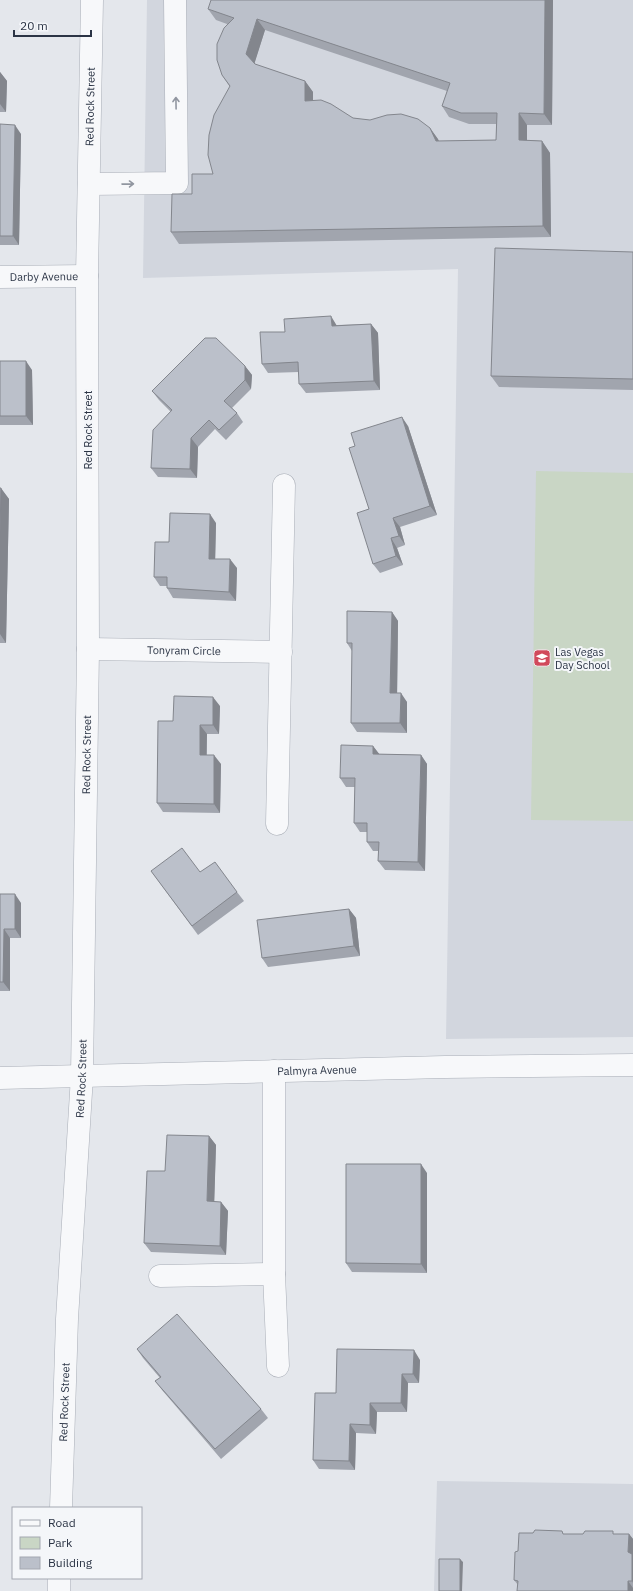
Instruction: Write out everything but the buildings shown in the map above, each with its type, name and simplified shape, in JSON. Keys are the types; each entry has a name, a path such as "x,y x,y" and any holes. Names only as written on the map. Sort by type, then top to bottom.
{"street":[{"name":"Red Rock Street","path":"61,1507 67,1319 82,1076 88,649 87,276 92,0"},
{"path":"89,184 177,183 175,0"},
{"name":"Darby Avenue","path":"0,277 87,276"},
{"path":"277,824 284,485"},
{"name":"Tonyram Circle","path":"88,649 280,652"},
{"name":"Palmyra Avenue","path":"0,1078 274,1071 633,1065"},
{"path":"274,1071 274,1274 278,1366"},
{"path":"160,1276 274,1274"},
{"path":"59,1579 59,1591"}],"shaded area":[{"name":"Las Vegas Day School","path":"147,0 633,0 633,1037 446,1039 458,269 143,278"},
{"path":"437,1481 633,1484 633,1591 434,1591"}],"green space":[{"path":"536,471 633,473 633,821 531,820"}],"place":[{"name":"Las Vegas Day School","path":"542,658"}]}
